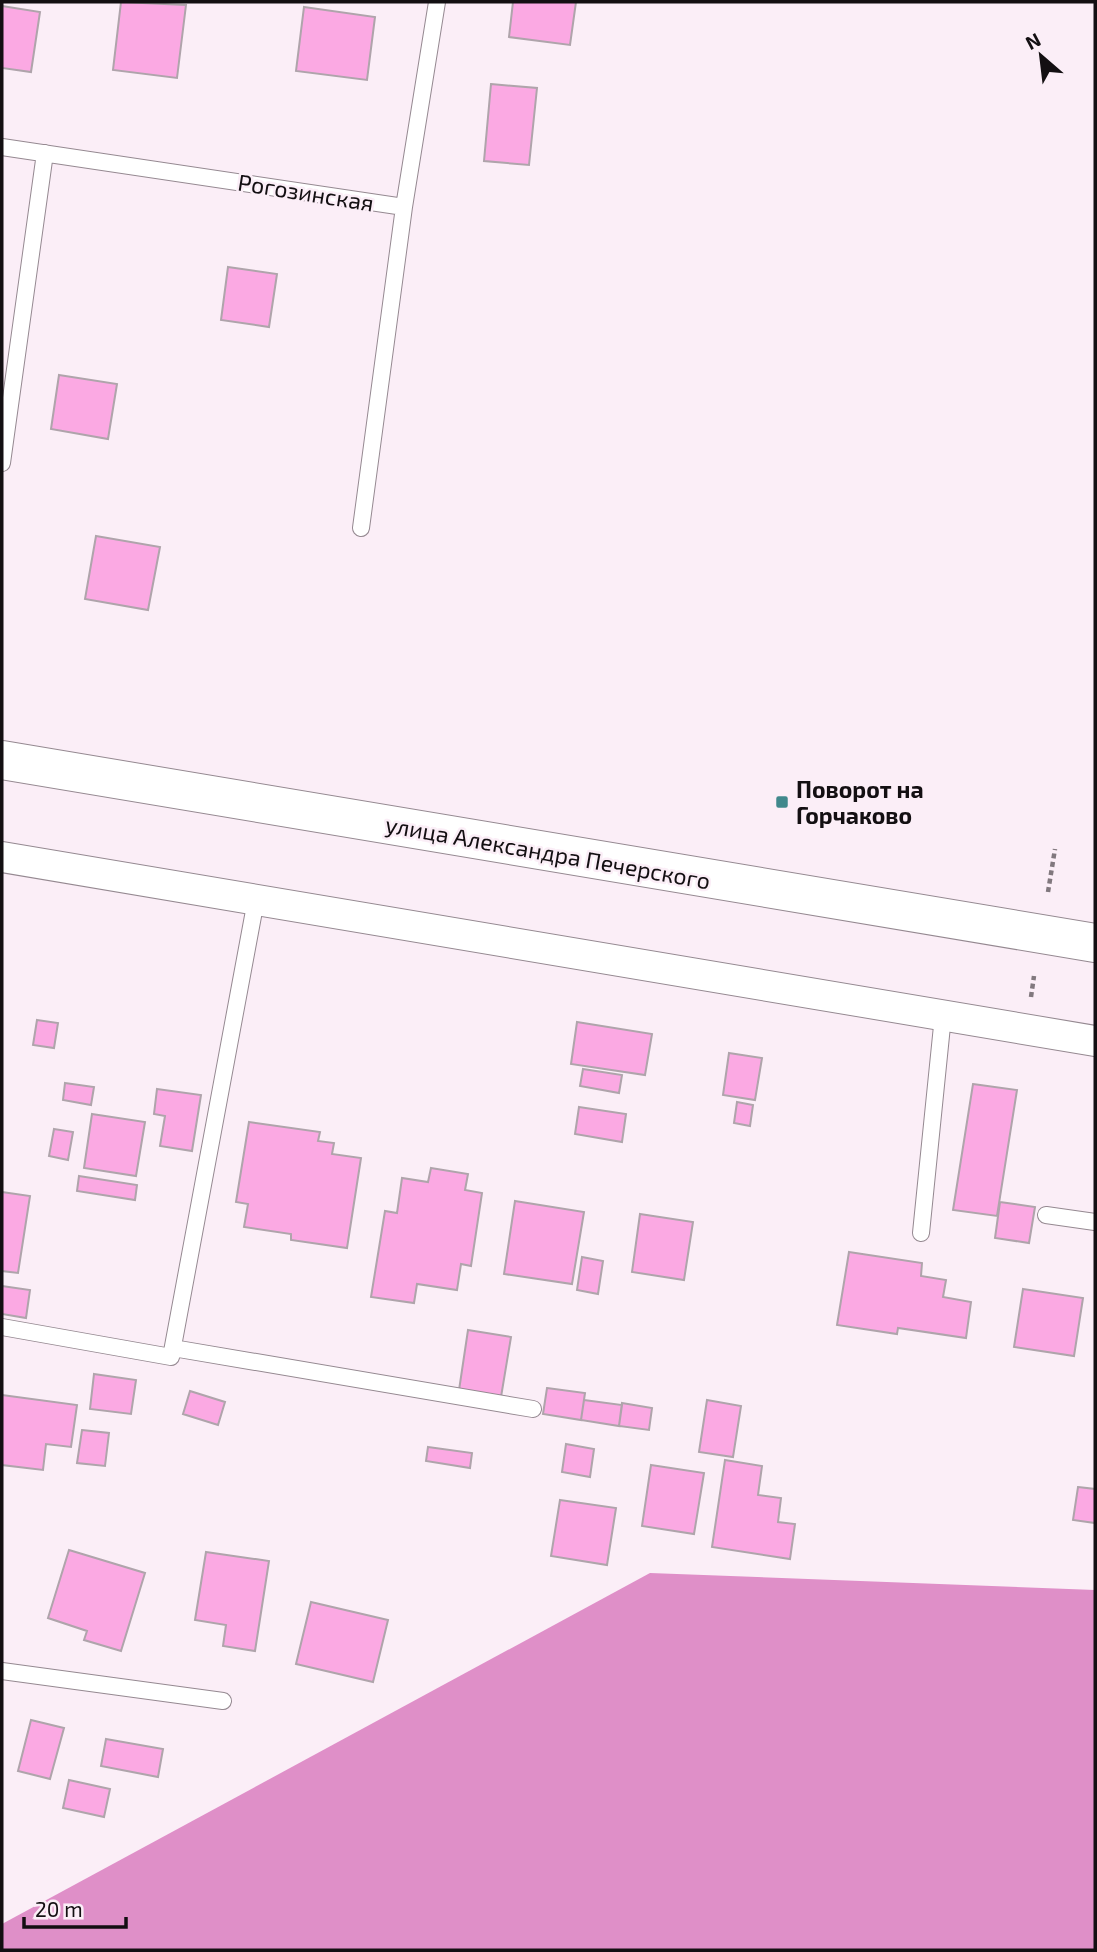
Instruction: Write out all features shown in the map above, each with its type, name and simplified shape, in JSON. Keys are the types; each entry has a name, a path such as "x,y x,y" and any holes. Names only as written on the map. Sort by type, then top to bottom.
{"main road":[{"name":"улица Александра Печерского","path":"2,760 1095,943"}],"street":[{"path":"2,857 1095,1041"}],"lane":[{"name":"Рогозинская","path":"2,147 404,207 437,2"},
{"path":"2,463 45,153"},
{"path":"361,528 404,207"},
{"path":"2,1327 171,1357 256,900"},
{"path":"921,1233 943,1016"},
{"path":"1046,1215 1095,1222"},
{"path":"173,1348 533,1409"},
{"path":"2,1671 223,1701"}],"path":[{"path":"1048,892 1055,849"},
{"path":"1031,1000 1034,976"}],"shaded area":[{"path":"650,1573 1095,1590 1095,1950 2,1950 2,1924"}],"building":[{"path":"121,2 186,5 177,78 113,70"},
{"path":"513,2 576,2 570,45 509,37"},
{"path":"2,6 40,12 31,72 2,68"},
{"path":"304,7 375,17 367,80 296,71"},
{"path":"491,84 537,88 529,165 484,161"},
{"path":"228,267 277,274 269,327 221,320"},
{"path":"59,375 117,384 108,439 51,429"},
{"path":"96,536 160,547 148,610 85,599"},
{"path":"37,1020 58,1023 54,1048 33,1045"},
{"path":"577,1022 652,1034 645,1075 571,1064"},
{"path":"729,1053 762,1058 755,1100 723,1095"},
{"path":"583,1069 622,1075 619,1093 580,1086"},
{"path":"65,1083 94,1087 91,1105 63,1100"},
{"path":"973,1084 1017,1090 997,1216 953,1210"},
{"path":"157,1089 201,1095 192,1151 160,1146 165,1116 154,1114"},
{"path":"737,1102 753,1105 750,1126 734,1123"},
{"path":"579,1107 626,1114 622,1142 575,1134"},
{"path":"92,1114 145,1122 136,1176 84,1168"},
{"path":"249,1122 320,1132 318,1141 334,1143 332,1154 361,1158 347,1248 291,1240 291,1234 244,1227 248,1204 236,1202"},
{"path":"54,1129 73,1132 68,1160 49,1156"},
{"path":"431,1168 468,1174 465,1190 482,1193 471,1266 461,1264 457,1290 417,1284 414,1303 371,1297 385,1211 397,1213 402,1178 428,1182"},
{"path":"79,1176 137,1185 135,1200 77,1191"},
{"path":"2,1192 30,1196 18,1273 2,1271"},
{"path":"515,1201 584,1212 572,1284 504,1274"},
{"path":"1000,1202 1035,1207 1029,1243 995,1238"},
{"path":"640,1214 693,1222 684,1280 632,1272"},
{"path":"849,1252 922,1263 921,1276 946,1280 943,1297 971,1302 966,1338 898,1328 897,1334 837,1325"},
{"path":"582,1257 603,1261 598,1294 577,1290"},
{"path":"2,1286 30,1290 26,1318 2,1314"},
{"path":"1023,1289 1083,1298 1074,1356 1014,1347"},
{"path":"468,1330 511,1337 500,1403 458,1397"},
{"path":"94,1374 136,1380 131,1414 90,1409"},
{"path":"547,1388 585,1393 581,1420 543,1414"},
{"path":"190,1391 225,1402 218,1425 183,1414"},
{"path":"2,1395 77,1405 71,1447 46,1444 43,1470 2,1465"},
{"path":"584,1400 622,1405 619,1426 581,1420"},
{"path":"707,1400 741,1406 733,1457 699,1452"},
{"path":"622,1403 652,1408 649,1430 619,1426"},
{"path":"82,1430 109,1433 105,1466 77,1463"},
{"path":"566,1444 594,1449 590,1477 562,1472"},
{"path":"428,1447 472,1453 470,1468 426,1461"},
{"path":"725,1460 762,1466 758,1495 781,1498 778,1522 795,1524 790,1559 712,1547"},
{"path":"651,1465 704,1473 694,1534 642,1526"},
{"path":"1078,1487 1095,1489 1095,1523 1073,1520"},
{"path":"560,1500 616,1508 607,1565 551,1556"},
{"path":"69,1550 145,1573 121,1651 84,1640 87,1631 48,1618"},
{"path":"206,1552 269,1561 255,1651 223,1646 226,1625 195,1620"},
{"path":"311,1602 388,1620 373,1682 296,1664"},
{"path":"31,1720 64,1728 50,1779 18,1771"},
{"path":"106,1739 163,1749 158,1777 101,1766"},
{"path":"69,1780 110,1789 104,1817 63,1808"}],"place":[{"name":"Поворот на Горчаково","path":"782,802"}]}
